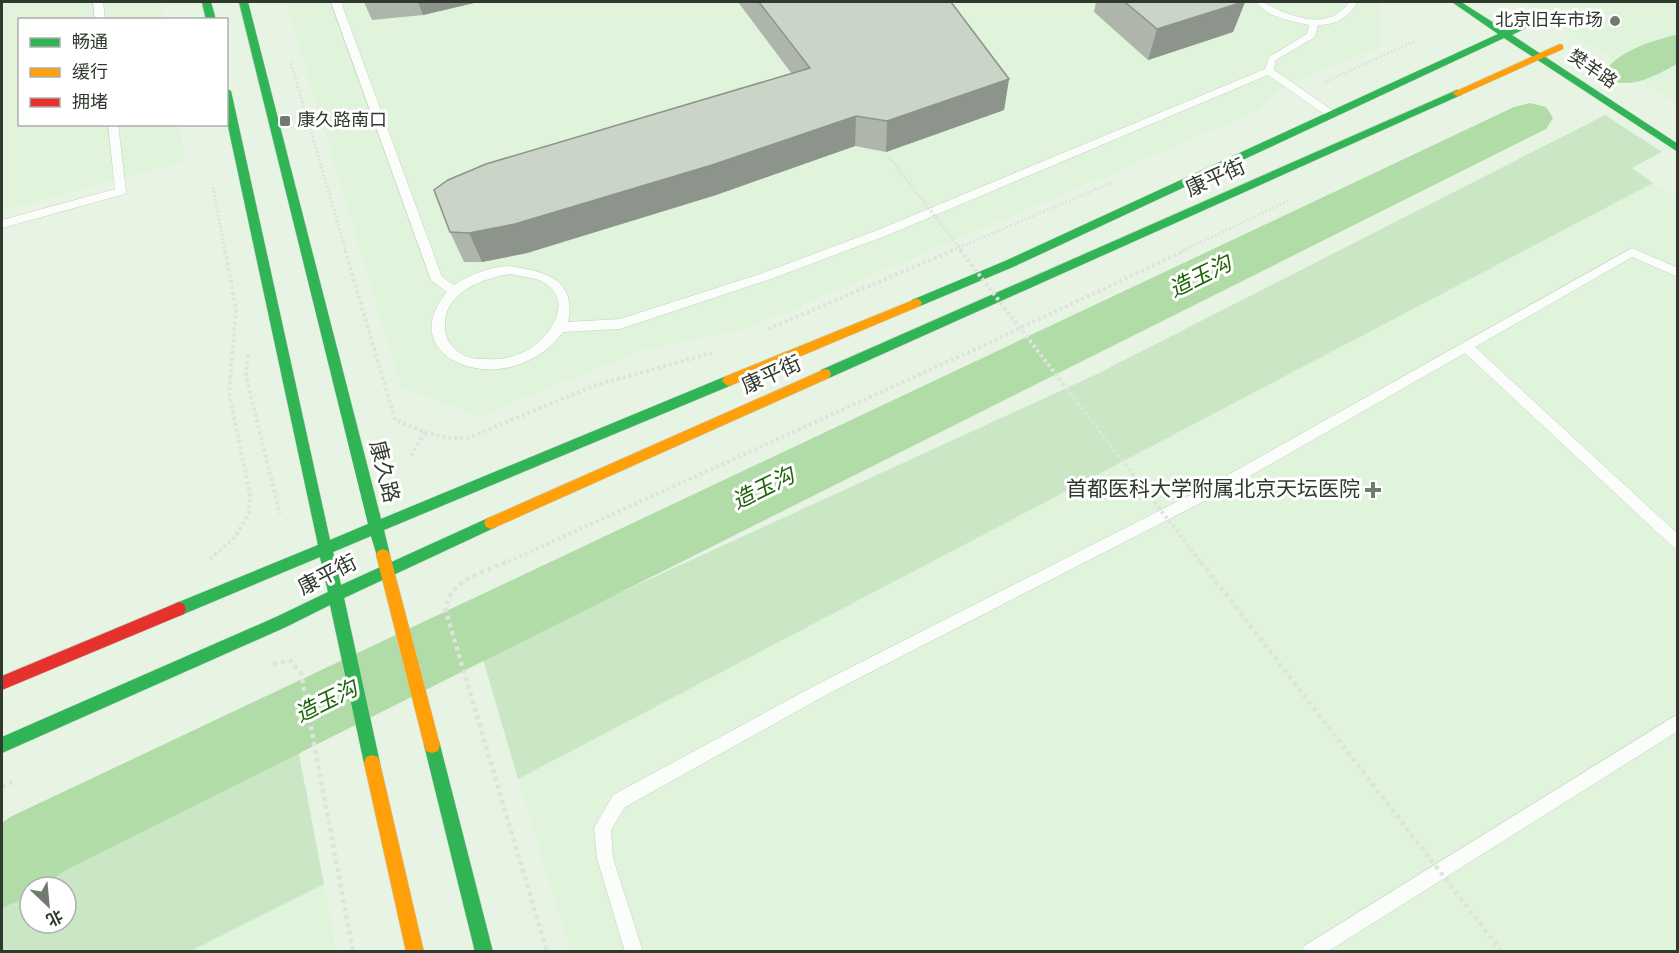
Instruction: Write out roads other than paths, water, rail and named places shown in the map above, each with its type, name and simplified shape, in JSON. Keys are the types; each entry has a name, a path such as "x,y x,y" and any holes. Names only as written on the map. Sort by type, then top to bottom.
{"street":[{"path":"207,2 211,18"},
{"name":"康久路","path":"243,2 484,951"},
{"name":"樊羊路","path":"1456,2 1677,148"},
{"name":"樊羊路","path":"1511,16 1574,56"},
{"name":"康平街","path":"2,683 1009,264 1506,34 1534,31"},
{"name":"康平街","path":"2,745 280,622 386,570 1560,48"},
{"path":"228,100 334,595 415,951"}],"lane":[{"path":"98,2 100,18"},
{"path":"336,2 437,280 454,291"},
{"path":"1260,2 1280,15 1314,21 1341,16 1350,10 1353,2"},
{"path":"1269,71 1272,59 1312,35 1314,21"},
{"path":"561,327 620,324 767,276 884,232 1269,71"},
{"path":"1269,71 1331,114"},
{"path":"2,224 121,191 113,126"},
{"path":"634,951 605,858 602,828 619,801 821,690 1215,489 1632,252 1677,273"},
{"path":"527,271 544,276 556,285 564,298 566,312 561,327 549,343 531,356 508,364 485,366 464,362 448,352 438,339 436,323 442,306 454,291 470,280 489,273 527,271"},
{"path":"1466,346 1677,543"},
{"path":"1310,951 1677,722"}],"waterway":[{"name":"造玉沟","path":"1627,71 1678,47"},
{"name":"造玉沟","path":"2,869 37,844 1530,118"}],"place":[{"name":"北京旧车市场","path":"1615,21"},
{"name":"康久路南口","path":"285,121"},
{"name":"首都医科大学附属北京天坛医院","path":"1373,490"}]}
